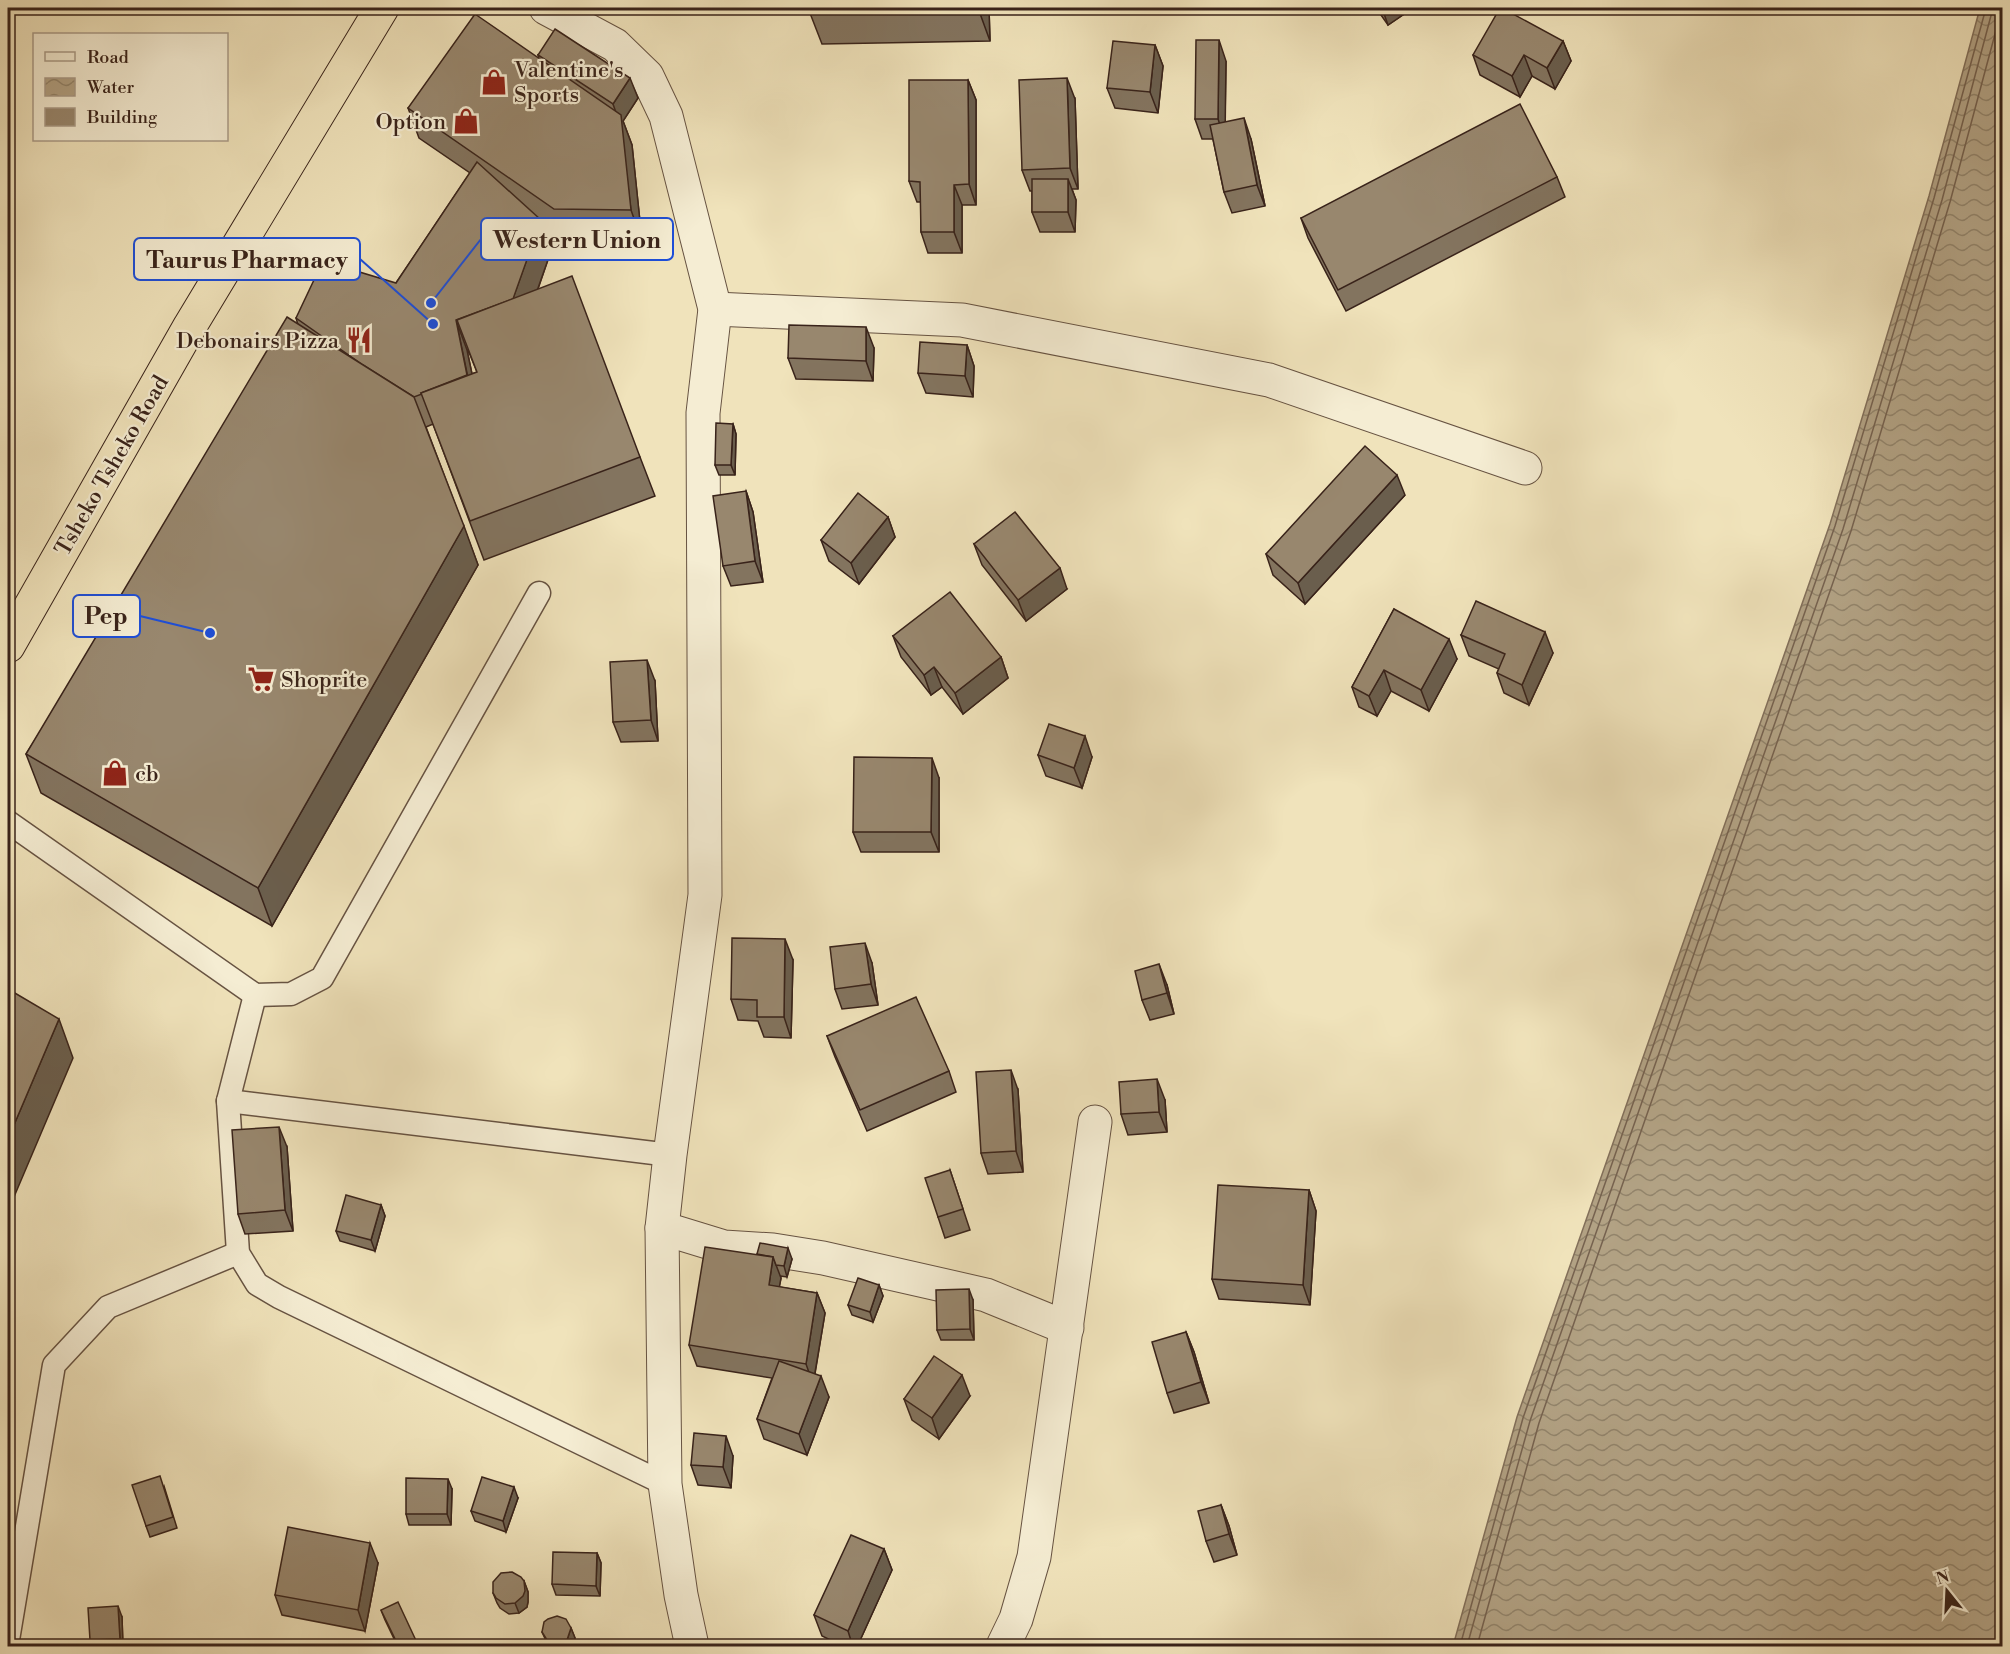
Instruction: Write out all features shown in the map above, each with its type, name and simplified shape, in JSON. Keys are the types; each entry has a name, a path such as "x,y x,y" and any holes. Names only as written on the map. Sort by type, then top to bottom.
{"highway":[{"name":"Tsheko Tsheko Road","path":"8,646 190,326 382,8"}],"street":[{"path":"546,8 615,45 647,76 666,116 715,309 703,413 705,895 662,1227 665,1484 681,1595 692,1647"},
{"path":"715,309 962,320 1235,373 1269,380 1525,468"},
{"path":"1003,1647 1016,1619 1034,1557 1095,1122"},
{"path":"662,1227 724,1248 773,1250 823,1258 986,1295 1067,1328"}],"lane":[{"path":"8,822 255,995 291,994 322,978 539,593"},
{"path":"255,995 228,1101 238,1253 257,1284 279,1297 665,1484"},
{"path":"228,1101 670,1155"},
{"path":"8,1640 54,1365 108,1307 238,1253"}],"water":[{"path":"1980,8 2002,8 2002,1646 1453,1646 1517,1417 1830,524 1929,196"}],"building":[{"path":"1500,8 1563,41 1547,68 1524,55 1512,76 1473,55"},
{"path":"475,14 621,115 631,210 554,209 408,108"},
{"path":"555,29 630,78 613,104 538,55"},
{"path":"1196,40 1219,40 1218,119 1195,119"},
{"path":"1113,41 1155,45 1150,92 1107,88"},
{"path":"1067,78 1070,168 1022,170 1019,80"},
{"path":"909,80 968,80 969,184 954,185 954,232 921,232 920,182 909,181"},
{"path":"1520,104 1557,177 1338,290 1301,218"},
{"path":"1244,118 1257,185 1224,192 1210,125"},
{"path":"477,162 541,220 513,299 456,320 467,375 414,397 296,318 323,261 396,283"},
{"path":"1032,179 1068,179 1068,212 1032,212"},
{"path":"572,276 640,457 470,521 421,393 477,372 457,320"},
{"name":"Shoprite","path":"287,317 414,397 464,526 258,888 26,754"},
{"path":"789,325 866,327 866,361 788,358"},
{"path":"920,342 967,345 965,376 918,373"},
{"path":"716,423 733,424 731,465 715,465"},
{"path":"1365,446 1397,475 1298,583 1266,554"},
{"path":"746,491 755,561 723,566 713,496"},
{"path":"858,493 888,517 851,563 821,540"},
{"path":"1015,512 1060,568 1018,600 974,544"},
{"path":"950,592 1001,657 955,693 934,667 924,675 893,636"},
{"path":"1476,601 1545,632 1522,685 1497,673 1505,654 1461,635"},
{"path":"1394,609 1449,639 1421,690 1384,670 1369,696 1352,687"},
{"path":"647,660 651,720 613,722 610,662"},
{"path":"1049,724 1085,736 1074,768 1038,755"},
{"path":"854,757 932,758 931,832 853,832"},
{"path":"732,938 785,939 784,1017 757,1017 757,1000 731,999"},
{"path":"865,943 871,984 835,989 830,947"},
{"path":"1159,964 1167,993 1142,1000 1135,971"},
{"path":"8,989 59,1019 8,1139"},
{"path":"916,997 949,1071 860,1110 827,1036"},
{"path":"1011,1070 1016,1151 981,1153 976,1072"},
{"path":"1157,1079 1159,1112 1121,1114 1119,1082"},
{"path":"279,1127 285,1210 238,1214 232,1130"},
{"path":"950,1170 963,1209 938,1217 925,1178"},
{"path":"1218,1185 1309,1190 1303,1285 1212,1279"},
{"path":"346,1195 381,1205 371,1240 336,1231"},
{"path":"760,1243 788,1248 784,1266 776,1265 773,1257 757,1254"},
{"path":"705,1247 773,1257 769,1285 817,1293 806,1364 689,1345"},
{"path":"858,1278 879,1285 870,1312 848,1305"},
{"path":"969,1289 970,1329 937,1330 936,1290"},
{"path":"1186,1332 1201,1382 1167,1393 1152,1342"},
{"path":"934,1356 962,1375 932,1418 904,1399"},
{"path":"779,1361 821,1376 799,1434 757,1419"},
{"path":"694,1433 726,1436 723,1467 691,1465"},
{"path":"160,1476 173,1517 146,1526 132,1485"},
{"path":"482,1477 514,1487 503,1521 471,1511"},
{"path":"406,1478 448,1479 447,1514 406,1514"},
{"path":"1221,1505 1229,1534 1206,1541 1198,1511"},
{"path":"288,1527 370,1543 358,1610 275,1595"},
{"path":"851,1535 884,1549 848,1631 814,1615"},
{"path":"553,1552 597,1553 596,1586 552,1584"},
{"path":"512,1572 524,1581 525,1591 515,1603 505,1604 493,1593 493,1582 501,1573"},
{"path":"398,1602 419,1647 399,1647 381,1610"},
{"path":"118,1606 120,1639 90,1640 88,1608"},
{"path":"557,1616 566,1619 571,1628 567,1640 559,1644 550,1643 542,1632 544,1622"},
{"path":"183,1642 185,1647 171,1647"},
{"path":"309,1643 341,1647 309,1647"}],"place":[{"name":"Valentine's Sports","path":"494,82"},
{"name":"Option","path":"466,121"},
{"name":"Western Union","path":"431,303"},
{"name":"Taurus Pharmacy","path":"433,324"},
{"name":"Debonairs Pizza","path":"359,340"},
{"name":"Pep","path":"210,633"},
{"name":"Shoprite","path":"261,679"},
{"name":"cb","path":"115,773"}]}
